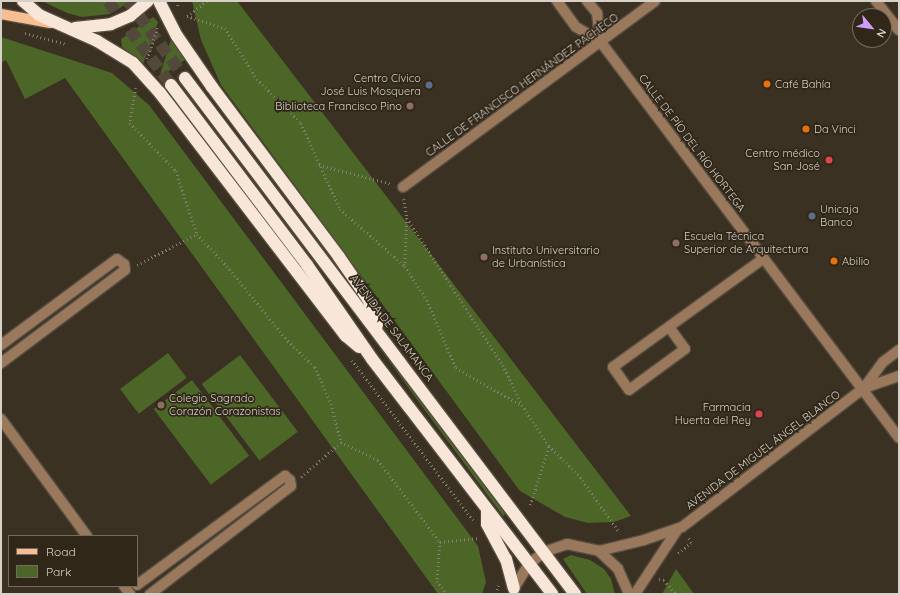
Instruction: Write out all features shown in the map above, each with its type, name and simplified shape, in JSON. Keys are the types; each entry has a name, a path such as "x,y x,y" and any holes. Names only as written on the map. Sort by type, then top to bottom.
{"highway":[{"path":"23,1 39,15 54,23 72,28 133,63 346,336 372,359"},
{"path":"72,28 95,28 111,24 130,16 148,1"},
{"path":"159,1 167,18 212,87 368,299 389,345"},
{"name":"AVENIDA DE SALAMANCA","path":"185,78 389,345 576,594"},
{"path":"171,84 307,265 372,359 552,594"},
{"path":"487,511 487,524 506,559 514,591"}],"main road":[{"path":"1,14 54,23"}],"street":[{"name":"CALLE DE PÍO DEL RÍO HORTEGA","path":"557,1 576,27 600,41 864,388 899,438"},
{"path":"587,1 597,13 600,41"},
{"name":"CALLE DE FRANCISCO HERNÁNDEZ PACHECO","path":"403,187 655,1"},
{"path":"876,1 899,30"},
{"path":"669,327 685,350 629,390 613,367 764,258"},
{"path":"1,346 117,259 124,264 125,270 1,363"},
{"name":"AVENIDA DE MIGUEL ÁNGEL BLANCO","path":"635,594 677,530 864,388 883,362 899,350"},
{"name":"AVENIDA DE MIGUEL ÁNGEL BLANCO","path":"864,388 899,376"},
{"path":"1,419 86,535"},
{"path":"138,584 285,476 290,480 290,486 150,594"},
{"name":"AVENIDA DE MIGUEL ÁNGEL BLANCO","path":"599,551 677,530"},
{"path":"514,591 529,564 544,552 567,544 599,551 618,569 629,594"}],"path":[{"path":"142,73 156,30 179,8 178,1"},
{"path":"207,1 187,16 225,28 257,79 301,123 340,209 405,266 427,300 456,368 522,405"},
{"path":"23,32 67,44"},
{"path":"136,88 130,123 176,171 197,234 227,266 288,341 315,367 331,404 341,442 378,460 440,542 437,582 447,594"},
{"path":"319,165 403,187 407,218 405,266"},
{"path":"407,218 503,365 522,405 549,446 578,474 618,530"},
{"path":"125,270 197,234"},
{"path":"349,355 476,525"},
{"path":"290,486 341,442"},
{"path":"530,506 549,446"},
{"path":"440,542 486,538"},
{"path":"496,594 497,577"},
{"path":"657,579 664,580 676,594"}],"green space":[{"path":"42,1 131,1 110,14 82,17 67,13"},
{"path":"192,1 237,1 631,516 614,522 588,523 565,517 520,491 221,85 201,40"},
{"path":"153,17 158,22 143,64 122,47 121,39"},
{"path":"1,37 112,73 149,105 478,546 486,582 482,594 438,594 65,78 25,99 6,60 1,63"},
{"path":"171,40 186,59 159,78"},
{"path":"365,327 506,513 503,516 410,390"},
{"path":"168,353 187,378 139,414 120,389"},
{"path":"240,355 298,432 259,461 202,384"},
{"path":"192,380 249,456 211,485 154,409"},
{"path":"571,555 590,560 604,569 611,579 615,594 587,594 563,559"},
{"path":"676,569 694,594 662,594"}],"tunnel":[{"path":"108,1 171,85"},
{"path":"128,1 185,78"}],"place":[{"name":"Café Bahía","path":"767,84"},
{"name":"Centro Cívico José Luis Mosquera","path":"429,85"},
{"name":"Biblioteca Francisco Pino","path":"410,106"},
{"name":"Da Vinci","path":"806,129"},
{"name":"Centro médico San José","path":"829,160"},
{"name":"Unicaja Banco","path":"812,216"},
{"name":"Escuela Técnica Superior de Arquitectura","path":"676,243"},
{"name":"Instituto Universitario de Urbanística","path":"484,257"},
{"name":"Abilio","path":"834,261"},
{"name":"Colegio Sagrado Corazón Corazonistas","path":"161,405"},
{"name":"Farmacia Huerta del Rey","path":"759,414"}]}
